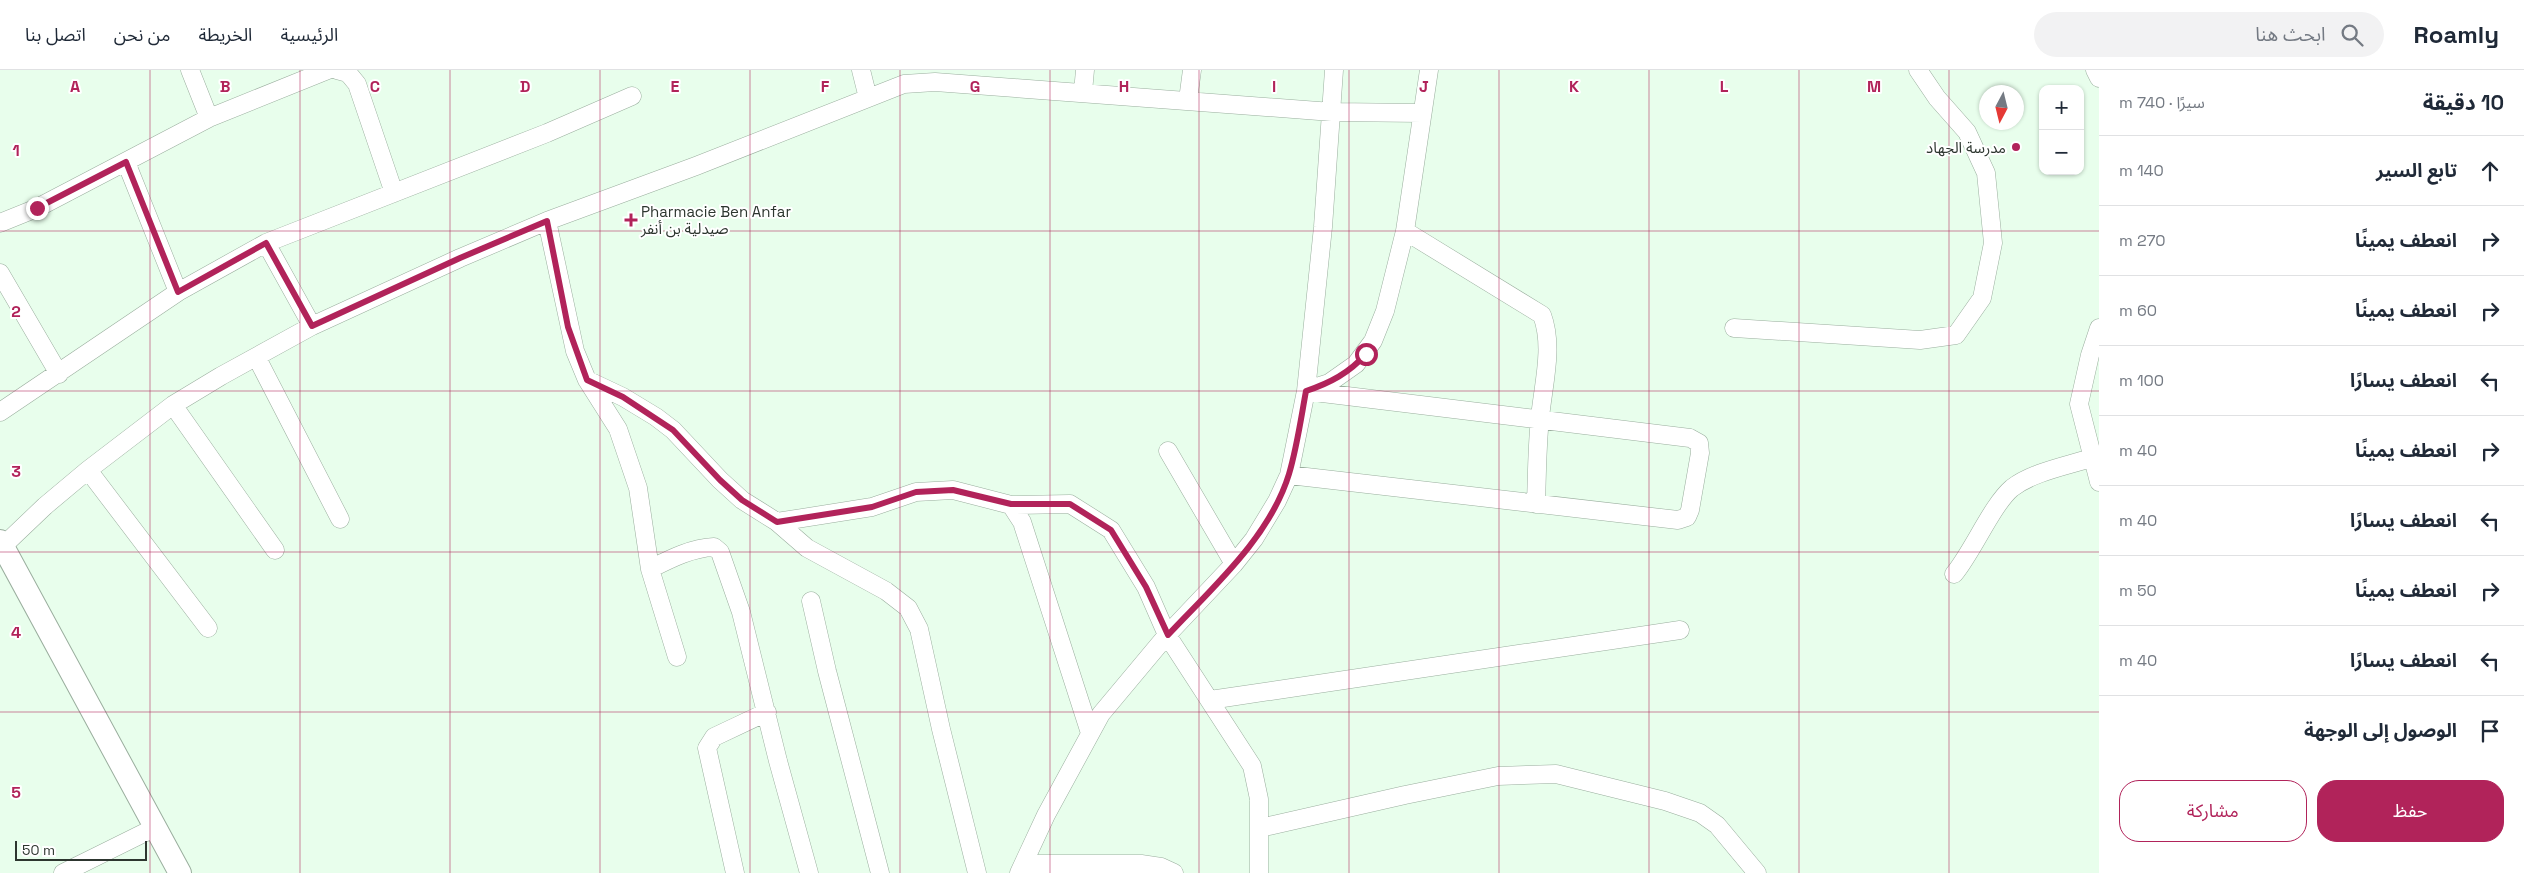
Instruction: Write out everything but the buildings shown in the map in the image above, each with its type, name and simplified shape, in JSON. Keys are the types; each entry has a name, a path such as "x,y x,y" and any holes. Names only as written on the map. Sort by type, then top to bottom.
{"main road":[{"path":"1,543 180,873"}],"street":[{"path":"190,70 209,118"},
{"path":"0,223 37,208 209,118 328,70"},
{"path":"337,70 348,73 357,84 394,193"},
{"path":"861,70 868,98"},
{"path":"1083,92 1085,70"},
{"path":"1188,100 1192,70"},
{"path":"1174,873 1161,867 1140,869 1022,868 1046,815 1101,714 1168,635 1234,564 1254,539 1277,502 1289,475 1306,391 1323,227 1334,70"},
{"path":"1306,391 1328,383 1345,373 1366,354 1385,311 1405,231 1429,70"},
{"path":"1734,328 1920,340 1956,335 1982,298 1993,243 1986,174 1967,132 1938,98 1918,70"},
{"path":"2095,70 2099,78"},
{"path":"1,543 88,470 173,405 220,376 257,358 312,326 460,258 547,221 696,166 868,98 915,82 1083,92 1332,112 1422,113"},
{"path":"0,412 178,292 266,243 547,133 632,96"},
{"path":"126,162 178,292"},
{"path":"547,221 568,327 587,380 618,430 638,488 650,569 677,657"},
{"path":"1405,231 1542,314 1547,329 1547,359 1539,419 1536,504"},
{"path":"266,243 312,326"},
{"path":"0,273 59,374"},
{"path":"2099,328 2090,355 2079,404 2091,458 2099,482"},
{"path":"257,358 340,519"},
{"path":"587,380 623,397 667,426 742,500 777,522 807,548 886,591 908,608 919,629 977,873"},
{"path":"1289,475 1678,520 1687,517 1700,453 1699,443 1690,438 1306,391"},
{"path":"173,405 275,550"},
{"path":"1168,452 1234,564"},
{"path":"1954,574 1999,504 2012,489 2032,478 2091,458"},
{"path":"88,470 208,628"},
{"path":"777,522 872,507 916,492 953,490 1011,504 1070,504 1111,530 1146,587 1168,635 1252,766 1259,800 1259,873"},
{"path":"1011,504 1022,522 1090,733"},
{"path":"650,569 673,557 702,548 714,547 719,550 741,612 778,761 809,873"},
{"path":"812,601 827,671 880,873"},
{"path":"1210,700 1680,630"},
{"path":"735,873 707,748 714,737 767,712"},
{"path":"1260,828 1498,776 1556,774 1665,801 1700,813 1717,825 1757,873"},
{"path":"63,873 156,827"}],"place":[{"name":"مدرسة الجهاد","path":"2016,147"},
{"name":"Pharmacie Ben Anfar صيدلية بن أنفر","path":"631,220"}],"route":[{"path":"37,208 126,162 178,292 266,243 312,326 460,258 547,221 568,327 575,351 587,380 623,397 673,430 698,458 742,500 777,522 872,507 916,492 953,490 1011,504 1070,504 1111,530 1130,558 1146,587 1168,635 1234,564 1254,539 1277,502 1289,475 1306,391 1328,383 1345,373 1366,354"}]}
